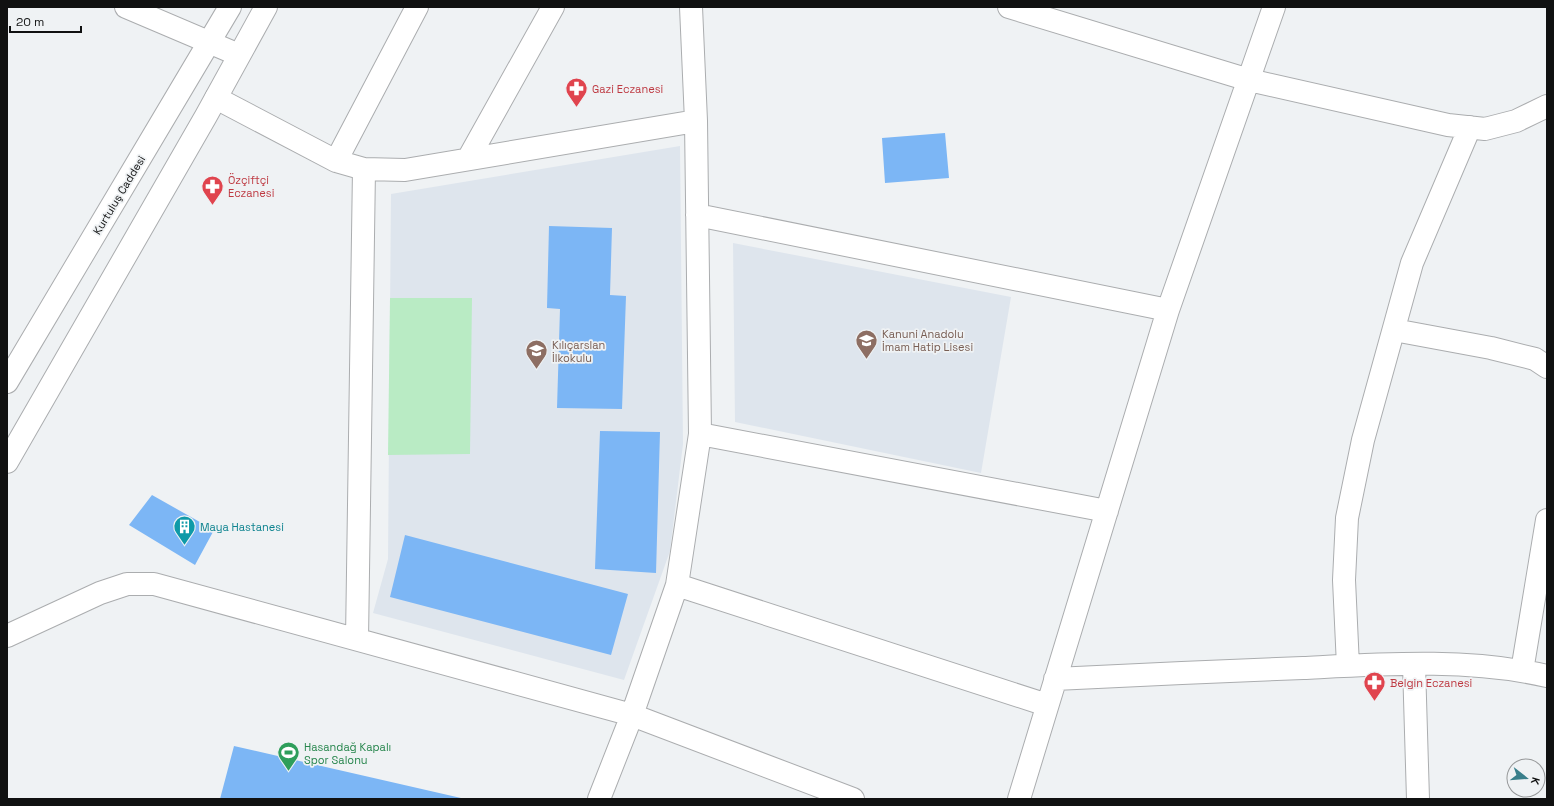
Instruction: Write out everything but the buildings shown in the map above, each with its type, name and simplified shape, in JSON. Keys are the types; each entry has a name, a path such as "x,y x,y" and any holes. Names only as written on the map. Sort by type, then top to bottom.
{"street":[{"path":"126,7 239,56"},
{"name":"Kurtuluş Caddesi","path":"7,382 230,7"},
{"path":"7,462 216,98 266,7"},
{"path":"336,161 417,7"},
{"path":"468,159 554,7"},
{"path":"599,799 632,715 677,585 700,434 696,121 691,7"},
{"path":"1009,7 1249,80 1448,125 1485,129 1516,121 1547,106"},
{"path":"1019,799 1168,310 1274,7"},
{"path":"216,98 336,161 364,169 405,170 696,121"},
{"path":"1348,666 1344,580 1347,518 1363,440 1412,263 1470,127"},
{"path":"356,639 364,169"},
{"path":"697,215 1168,310"},
{"path":"1394,330 1491,348 1535,359 1547,367"},
{"path":"700,434 1107,511"},
{"path":"1522,670 1547,520"},
{"path":"7,636 100,593 127,584 154,584 632,715 853,799"},
{"path":"677,585 1047,705"},
{"path":"1055,679 1348,666 1446,664 1522,670 1547,676"},
{"path":"1414,665 1418,799"}],"shaded area":[{"name":"Kılıçarslan İlkokulu","path":"680,146 683,444 670,551 624,680 373,613 388,559 391,194"},
{"name":"Kanuni Anadolu İmam Hatip Lisesi","path":"733,243 1011,297 981,473 735,422"}],"green space":[{"path":"390,298 472,298 470,454 388,455"}],"place":[{"name":"Gazi Eczanesi","path":"577,108"},
{"name":"Özçiftçi Eczanesi","path":"212,206"},
{"name":"Kanuni Anadolu İmam Hatip Lisesi","path":"867,360"},
{"name":"Kılıçarslan İlkokulu","path":"536,370"},
{"name":"Maya Hastanesi","path":"185,546"},
{"name":"Belgin Eczanesi","path":"1374,702"},
{"name":"Hasandağ Kapalı Spor Salonu","path":"288,772"}]}
